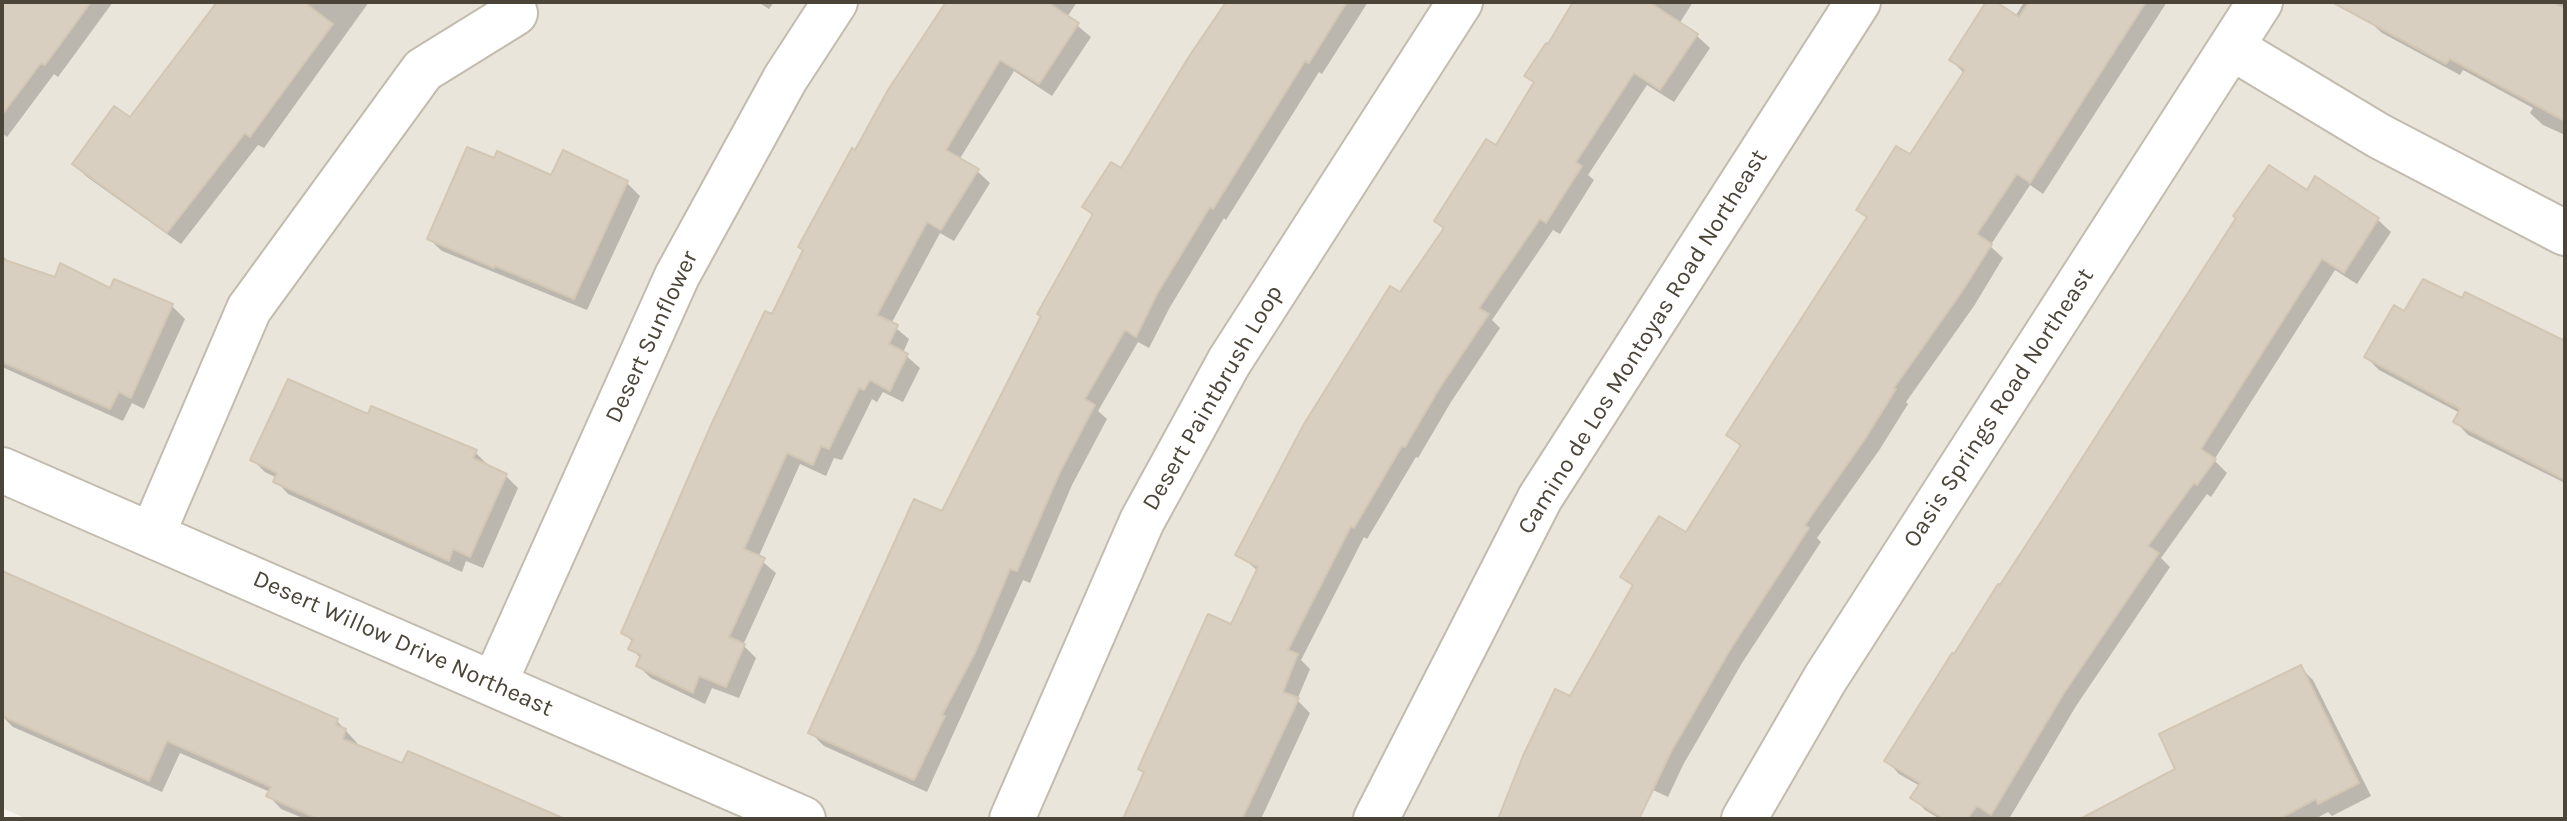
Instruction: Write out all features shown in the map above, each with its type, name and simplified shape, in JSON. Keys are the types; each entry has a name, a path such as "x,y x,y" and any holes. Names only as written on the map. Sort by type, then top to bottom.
{"street":[{"name":"Desert Sunflower","path":"494,684 677,276 785,79 835,2"},
{"name":"Desert Paintbrush Loop","path":"1012,819 1142,521 1229,362 1460,2"},
{"name":"Camino de Los Montoyas Road Northeast","path":"1376,819 1540,498 1858,2"},
{"name":"Oasis Springs Road Northeast","path":"1744,819 1825,679 2260,2"},
{"path":"152,535 249,309 423,70 515,13"},
{"path":"2231,47 2379,136 2565,233"},
{"name":"Desert Willow Drive Northeast","path":"2,470 803,819"}],"shaded area":[{"path":"2,2 2565,2 2565,819 27,819 2,808"}],"building":[{"path":"2,2 91,2 45,65 41,63 2,115"},
{"path":"217,2 304,2 333,24 250,137 245,133 167,233 72,164 114,106 130,117"},
{"path":"946,2 1047,2 1079,23 1039,84 1000,60 946,150 979,169 941,230 927,222 877,315 898,325 889,344 908,354 890,391 870,380 864,390 859,388 829,449 821,446 813,465 787,453 744,549 765,558 729,637 745,644 726,687 699,676 693,693 636,666 641,655 628,649 633,639 621,633 711,425 765,311 772,314 803,250 798,247 852,148 855,150 888,90"},
{"path":"1226,2 1347,2 1309,63 1305,61 1213,209 1210,207 1157,294 1136,337 1125,330 1085,399 1095,405 1060,472 1017,571 1010,569 974,655 942,715 945,716 914,780 808,733 914,499 942,511 1041,316 1037,314 1093,214 1082,207 1111,162 1121,168"},
{"path":"1573,2 1649,2 1698,34 1660,90 1634,73 1576,162 1582,166 1546,223 1540,219 1479,308 1489,314 1405,447 1402,446 1354,528 1351,526 1288,650 1298,654 1283,692 1299,698 1242,819 1123,819 1144,772 1138,769 1208,614 1231,624 1258,567 1235,555 1304,424 1390,286 1400,292 1444,228 1434,221 1486,139 1496,145 1534,82 1524,76"},
{"path":"1986,2 1996,2 2019,17 2029,2 2146,2 2030,183 2017,174 1977,234 1992,244 1805,525 1809,528 1730,650 1671,752 1639,819 1498,819 1523,756 1555,689 1570,696 1633,585 1620,577 1659,516 1686,532 1741,445 1726,435 1867,217 1856,210 1896,146 1910,154 1965,70 1949,60"},
{"path":"2332,2 2553,2 2565,9 2565,121 2450,59 2446,64"},
{"path":"467,147 494,158 497,151 551,175 563,150 628,181 574,299 427,239"},
{"path":"2269,165 2307,190 2315,176 2379,218 2344,273 2322,259 2201,449 2216,459 2197,485 2194,483 2148,546 2159,553 2064,693 1991,815 1977,806 1967,819 1944,819 1910,798 1920,783 1884,761 2236,218 2233,216"},
{"path":"2,259 55,277 60,263 110,288 114,279 173,304 131,398 119,392 110,409 2,362"},
{"path":"2423,279 2462,298 2465,292 2565,341 2565,480 2453,422 2460,409 2364,357 2394,305 2404,311"},
{"path":"288,379 368,414 371,406 477,450 473,458 507,474 470,557 453,549 449,561 273,482 277,473 250,460"},
{"path":"2,571 338,719 336,725 346,729 343,739 402,763 408,751 565,819 318,819 266,796 271,787 167,741 149,781 64,744 2,716"},
{"path":"2301,665 2359,783 2318,804 2316,799 2279,819 2080,819 2175,769 2159,734"}]}
